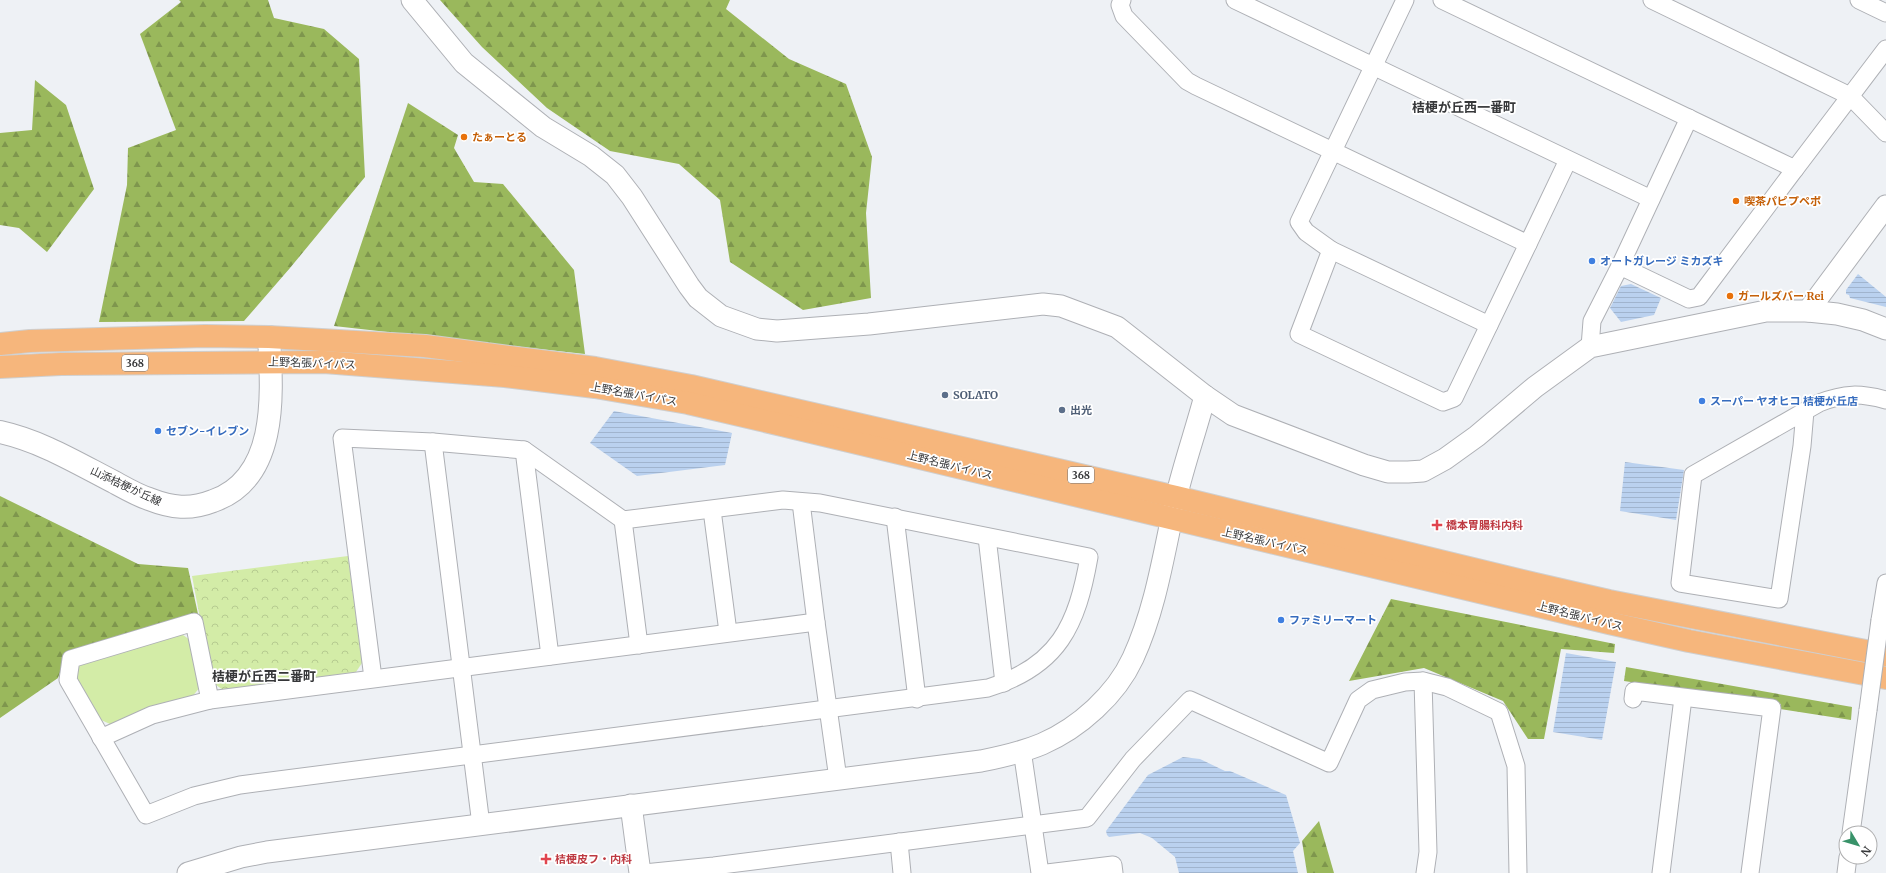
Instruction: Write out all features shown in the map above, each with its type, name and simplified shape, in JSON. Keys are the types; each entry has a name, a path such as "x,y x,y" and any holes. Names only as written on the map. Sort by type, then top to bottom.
{"highway":[{"name":"上野名張バイパス","path":"0,344 30,341 166,337 269,337 426,346 595,368 691,386 1176,497 1609,601 1886,654"},
{"name":"上野名張バイパス","path":"0,367 61,364 324,362 505,376 595,387 657,398 782,425 1609,623 1689,641 1886,678"}],"main road":[{"name":"山添桔梗が丘線","path":"0,432 19,436 48,448 147,499 171,507 198,507 224,498 242,484 257,463 269,426 269,337"}],"street":[{"path":"412,0 464,63 543,127 591,156 615,175 632,197 698,298 721,316 757,329 783,331 877,324 1021,305 1043,304 1061,306 1117,327 1205,396 1233,415 1364,465 1388,472 1423,471 1446,459 1477,436 1535,387 1590,347 1766,311 1808,311 1837,314 1863,320 1886,329"},
{"path":"1122,0 1120,5 1124,16 1187,81 1528,244"},
{"path":"1235,0 1651,199"},
{"path":"1405,0 1332,150 1299,222 1306,232 1331,250 1489,325"},
{"path":"1442,0 1795,169"},
{"path":"1652,0 1850,96 1886,133"},
{"path":"1859,0 1886,13"},
{"path":"1620,266 1689,299 1699,297 1886,49"},
{"path":"1590,347 1592,321 1620,266 1689,118"},
{"path":"1331,250 1299,334 1443,402 1454,398 1568,160"},
{"path":"1808,311 1886,206"},
{"path":"1805,412 1802,446 1779,599 1680,583 1694,475 1819,403 1841,395 1865,395 1886,400"},
{"path":"188,873 242,857 267,852 981,761 1004,756 1041,744 1078,722 1094,709 1121,677 1132,660 1146,625 1176,497 1205,396"},
{"path":"210,700 194,622 71,659 68,680 146,815 194,796 240,785 976,691 1004,683 1033,669 1051,652 1073,620 1079,603 1089,557 820,503 783,500 623,520 524,450 433,442 342,438 373,678"},
{"path":"433,442 481,825"},
{"path":"524,450 550,656"},
{"path":"801,502 838,779"},
{"path":"712,510 728,632"},
{"path":"895,517 917,698"},
{"path":"623,520 640,645"},
{"path":"987,537 1004,683"},
{"path":"1853,825 1886,583"},
{"path":"101,738 152,715 210,700 640,645 728,632 816,622"},
{"path":"1423,681 1428,852 1425,873"},
{"path":"644,873 718,870 898,842 1033,823 1087,818 1133,759 1190,700 1329,764 1358,700 1372,690 1405,682 1423,681 1447,687 1499,712 1516,766 1518,873"},
{"path":"1633,699 1634,691 1772,708 1750,873"},
{"path":"1661,873 1683,698"},
{"path":"1022,750 1040,873"},
{"path":"631,805 640,873"},
{"path":"898,842 902,873"},
{"path":"1047,873 1113,865 1114,873"}],"green space":[{"path":"179,0 268,0 274,18 324,29 359,59 365,177 244,321 99,322 127,185 128,148 176,130 140,34 181,2"},
{"path":"440,0 730,0 726,9 789,59 846,84 872,157 866,213 871,298 803,310 730,262 720,200 679,164 610,151 547,108 482,47"},
{"path":"35,80 66,105 94,189 47,252 19,228 0,225 0,133 32,130"},
{"path":"408,103 458,135 454,148 474,182 503,184 574,270 585,354 334,326"},
{"path":"0,496 138,564 188,568 198,614 66,654 58,678 0,718"},
{"path":"348,556 362,663 356,672 223,690 212,682 192,576"},
{"path":"1391,599 1615,644 1614,653 1561,649 1544,739 1528,739 1503,701 1424,668 1349,681"},
{"path":"179,632 190,640 200,687 192,697 112,725 99,719 75,678 79,665"},
{"path":"1626,667 1852,707 1851,720 1780,709 1781,704 1624,681"},
{"path":"1319,821 1334,873 1307,873 1302,841"}],"water":[{"path":"1858,274 1886,297 1886,307 1850,298 1849,295 1846,294 1846,290"},
{"path":"1631,284 1661,298 1654,315 1621,322 1610,308 1621,286"},
{"path":"614,411 732,433 725,465 637,476 590,443"},
{"path":"1625,462 1684,470 1676,520 1620,511"},
{"path":"1566,653 1616,662 1602,740 1553,732"},
{"path":"1183,757 1200,759 1225,771 1230,771 1286,795 1300,843 1293,851 1298,873 1179,873 1175,857 1152,838 1140,833 1109,837 1107,835 1106,831 1148,775"}],"place":[{"name":"たぁーとる","path":"464,137"},
{"name":"喫茶パピプペポ","path":"1736,201"},
{"name":"オートガレージ ミカズキ","path":"1592,261"},
{"name":"ガールズバー Rei","path":"1730,296"},
{"name":"SOLATO","path":"945,395"},
{"name":"スーパー ヤオヒコ 桔梗が丘店","path":"1702,401"},
{"name":"出光","path":"1062,410"},
{"name":"セブン-イレブン","path":"158,431"},
{"name":"橋本胃腸科内科","path":"1437,525"},
{"name":"ファミリーマート","path":"1281,620"},
{"name":"桔梗皮フ・内科","path":"546,859"}],"district":[{"name":"桔梗が丘西一番町","path":"1464,107"},
{"name":"桔梗が丘西二番町","path":"264,676"}]}
